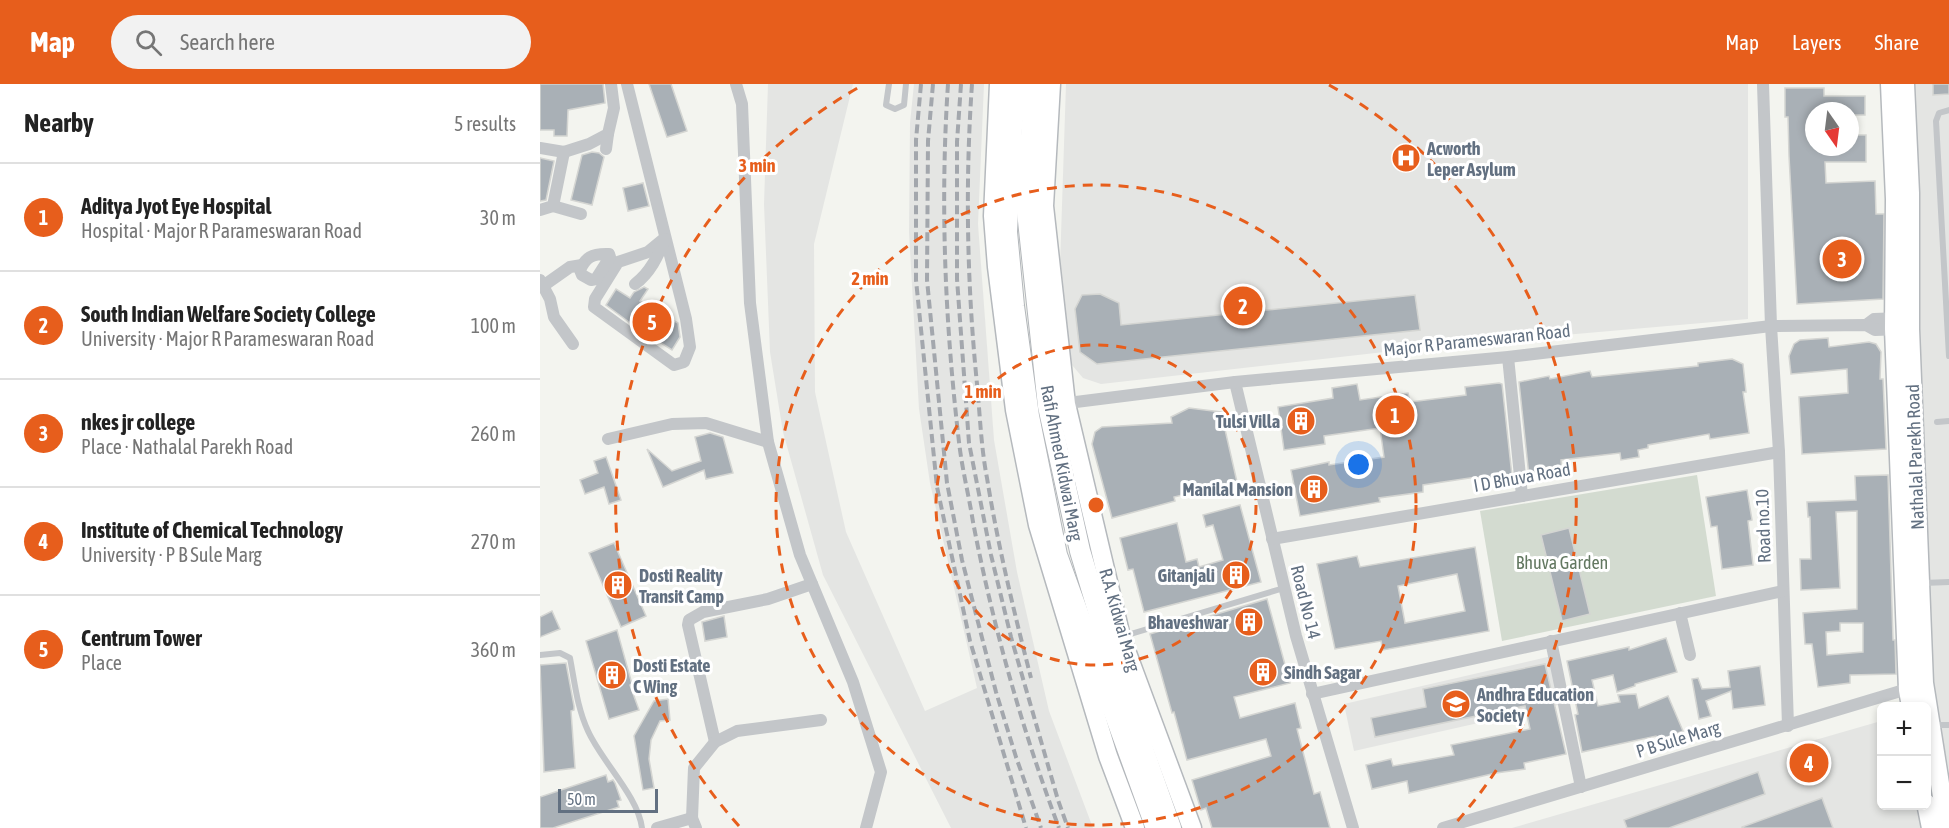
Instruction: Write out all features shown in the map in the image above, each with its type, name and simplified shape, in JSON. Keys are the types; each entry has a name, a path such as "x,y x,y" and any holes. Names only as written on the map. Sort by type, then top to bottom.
{"main road":[{"path":"1017,84 1012,128 1007,232 1014,306 1039,407 1057,555 1156,828"},
{"name":"Rafi Ahmed Kidwai Marg","path":"1035,84 1026,202 1039,407 1120,684 1171,828"}],"street":[{"path":"606,149 614,108 611,84"},
{"path":"627,84 665,238 690,342 684,362 674,365 594,307 596,299 618,262 648,252 665,238"},
{"path":"736,84 742,104 750,303 768,442 800,555 853,682 881,772 866,828"},
{"name":"R.A. Kidwai Marg","path":"999,84 993,216 997,267 1039,407 1192,828"},
{"name":"R.A. Kidwai Marg","path":"1051,84 1044,206 1038,525 1108,756 1135,828"},
{"name":"Road no.10","path":"1763,84 1788,726"},
{"name":"Nathalal Parekh Road","path":"1890,84 1910,193 1902,323 1914,693"},
{"name":"Nathalal Parekh Road","path":"1899,132 1905,84"},
{"path":"540,148 564,152 589,144 608,134"},
{"path":"553,206 564,152"},
{"path":"540,210 553,206 581,214"},
{"path":"635,284 643,279 657,258 665,238"},
{"path":"573,344 554,317 550,299 541,283 577,267"},
{"name":"Major R Parameswaran Road","path":"1039,407 1235,382 1508,357 1771,326 1866,325 1875,330 1902,323"},
{"name":"Nathalal Parekh Road","path":"1902,323 1920,584 1914,693"},
{"path":"1508,357 1522,496"},
{"name":"Road No 14","path":"1235,382 1312,694 1353,828"},
{"path":"608,439 672,424 706,423 768,442"},
{"name":"I D Bhuva Road","path":"1272,539 1779,452"},
{"path":"715,742 688,625 689,620 703,612 757,601 812,584"},
{"path":"1312,694 1783,591"},
{"path":"1680,613 1690,656"},
{"path":"1551,641 1581,787"},
{"name":"P B Sule Marg","path":"1443,828 1788,726 1914,693"},
{"path":"657,828 694,823 694,768 715,742 737,731 820,720"},
{"name":"Nathalal Parekh Road","path":"1931,731 1947,828"},
{"path":"1927,810 1930,828"}],"lane":[{"path":"889,84 886,105 895,109 904,105 906,84"},
{"path":"1949,110 1939,113 1936,121 1946,265 1949,356"},
{"path":"1937,422 1949,421"},
{"path":"1920,584 1949,582"},
{"path":"1121,637 1284,588"},
{"path":"540,654 560,653 570,658 577,702 588,732 639,813 642,828"},
{"path":"1931,725 1949,725"}],"shaded area":[{"path":"768,84 853,84 814,244 815,392 846,532 925,711 977,688 930,483 919,409 909,232 910,123 914,84 984,84 978,224 994,440 1017,572 1049,711 1093,828 951,828 823,575 783,432 770,352 764,204"},
{"name":"Acworth Leper Asylum","path":"1066,84 1748,84 1748,319 1428,347 1101,384 1083,378 1067,359 1060,266"},
{"path":"1914,84 1949,84 1949,771 1931,684 1916,319"},
{"name":"Andhra Education Society","path":"1556,655 1567,703 1354,751 1344,704"},
{"path":"1877,722 1877,810 1918,810 1922,828 1512,828"}],"green space":[{"name":"Bhuva Garden","path":"1697,475 1716,596 1502,641 1480,511"}],"building":[{"path":"540,84 603,84 605,103 568,110 567,136 554,136 554,130 540,130"},
{"path":"649,84 671,84 687,131 667,137"},
{"path":"1933,84 1949,84 1949,94 1933,95"},
{"path":"1785,88 1824,88 1824,96 1865,96 1865,115 1859,115 1859,102 1805,102 1805,156 1859,156 1859,135 1866,135 1866,162 1825,162 1826,183 1875,181 1876,214 1884,214 1883,299 1797,304 1788,117 1785,117"},
{"path":"592,152 604,157 592,205 571,200 582,155"},
{"path":"540,158 554,161 546,200 540,201"},
{"path":"643,183 649,206 628,211 623,188"},
{"path":"644,287 648,289 640,301 678,323 680,337 672,350 606,305 616,289 630,298 634,292"},
{"path":"1100,294 1119,303 1121,325 1415,295 1420,330 1097,364 1080,352 1075,309 1082,295"},
{"path":"1828,338 1829,347 1869,342 1876,344 1881,352 1880,379 1883,379 1886,449 1802,454 1799,397 1848,393 1847,369 1791,374 1789,356 1794,344 1800,340"},
{"path":"1732,359 1743,364 1746,392 1743,392 1749,433 1710,439 1709,434 1648,445 1648,448 1638,450 1639,457 1621,460 1620,453 1561,460 1562,471 1529,476 1519,382 1590,371 1592,377 1698,366 1698,363"},
{"path":"1357,384 1360,400 1408,393 1410,402 1466,395 1465,387 1502,384 1512,476 1477,481 1476,477 1423,485 1423,492 1379,498 1380,502 1300,516 1291,470 1329,462 1329,465 1384,457 1380,428 1324,436 1325,444 1284,450 1278,407 1333,398 1332,388"},
{"path":"1189,408 1221,412 1237,482 1174,497 1175,501 1112,518 1092,444 1095,432 1102,427 1172,423 1171,417"},
{"path":"710,433 723,437 733,473 706,479 704,470 663,487 647,449 672,471 701,461 695,437"},
{"path":"606,457 621,500 609,504 604,487 585,494 580,480 598,473 594,461"},
{"path":"1888,475 1896,674 1850,675 1850,683 1818,687 1812,644 1805,644 1803,613 1857,609 1857,511 1836,512 1840,588 1801,590 1800,559 1811,559 1810,517 1808,517 1807,502 1856,500 1855,476","holes":["1840,623 1863,623 1863,652 1827,655 1826,632 1840,631"]},
{"path":"1747,490 1752,520 1748,521 1753,565 1722,569 1717,526 1711,527 1706,497"},
{"path":"1240,505 1261,582 1144,612 1133,569 1128,570 1120,538 1177,523 1186,562 1197,559 1199,567 1223,560 1213,525 1206,527 1203,515"},
{"path":"1569,528 1590,614 1562,621 1541,535"},
{"name":"Dosti Reality Transit Camp","path":"614,543 646,616 621,627 589,553"},
{"path":"1475,547 1489,631 1383,650 1381,641 1335,649 1317,564 1357,556 1360,567","holes":["1457,574 1465,611 1405,623 1398,586"]},
{"path":"1267,599 1290,683 1234,697 1240,718 1295,703 1301,728 1297,729 1314,794 1320,792 1330,828 1212,828 1206,808 1201,810 1192,780 1271,756 1266,739 1187,760 1150,634"},
{"path":"552,611 560,629 540,637 540,617"},
{"path":"724,616 727,637 705,641 702,622"},
{"name":"Dosti Estate C Wing","path":"617,630 632,684 630,685 639,710 609,719 586,641"},
{"path":"1666,638 1677,672 1635,684 1635,686 1617,692 1613,675 1592,680 1598,706 1620,702 1618,695 1636,694 1639,708 1668,696 1683,731 1658,741 1656,736 1582,752 1575,715 1578,714 1567,661 1629,647 1629,650"},
{"path":"566,663 574,706 574,710 571,711 575,768 544,772 540,665"},
{"path":"1545,664 1566,754 1524,763 1525,769 1496,773 1409,793 1407,781 1372,789 1366,765 1391,759 1393,766 1454,755 1451,745 1530,729 1525,706 1375,737 1371,718 1426,707 1423,689"},
{"path":"1760,666 1765,705 1733,709 1731,691 1706,701 1711,716 1699,719 1692,679 1698,678 1702,689 1730,687 1728,671"},
{"path":"668,699 670,720 660,721 651,740 649,759 654,788 643,790 634,736 654,701"},
{"path":"1758,772 1765,794 1669,828 1627,828 1624,820"},
{"path":"606,775 608,782 613,780 615,783 621,800 617,801 619,807 553,828 540,828 540,797"},
{"path":"1822,798 1833,828 1742,828 1742,827"}],"railway":[{"path":"921,84 916,140 916,280 937,487 970,641 1026,828"},
{"path":"933,84 928,141 927,280 947,483 962,560 996,692 1041,828"},
{"path":"948,84 944,173 945,263 950,353 960,452 981,561 999,638 1021,715 1059,828"},
{"path":"961,84 957,142 957,279 969,443 991,555 1011,637 1068,828"},
{"path":"972,84 968,159 968,234 971,309 982,443 1001,554 1031,678"}],"place":[{"name":"Acworth Leper Asylum","path":"1406,158"},
{"name":"nkes jr college","path":"1842,259"},
{"name":"South Indian Welfare Society College","path":"1243,306"},
{"name":"Centrum Tower","path":"652,322"},
{"name":"Aditya Jyot Eye Hospital","path":"1395,415"},
{"name":"Tulsi Villa","path":"1301,421"},
{"name":"Manilal Mansion","path":"1314,489"},
{"name":"Gitanjali","path":"1236,575"},
{"name":"Dosti Reality Transit Camp","path":"618,585"},
{"name":"Bhaveshwar","path":"1249,622"},
{"name":"Sindh Sagar","path":"1263,672"},
{"name":"Dosti Estate C Wing","path":"612,675"},
{"name":"Andhra Education Society","path":"1456,704"},
{"name":"Institute of Chemical Technology","path":"1809,763"}]}
